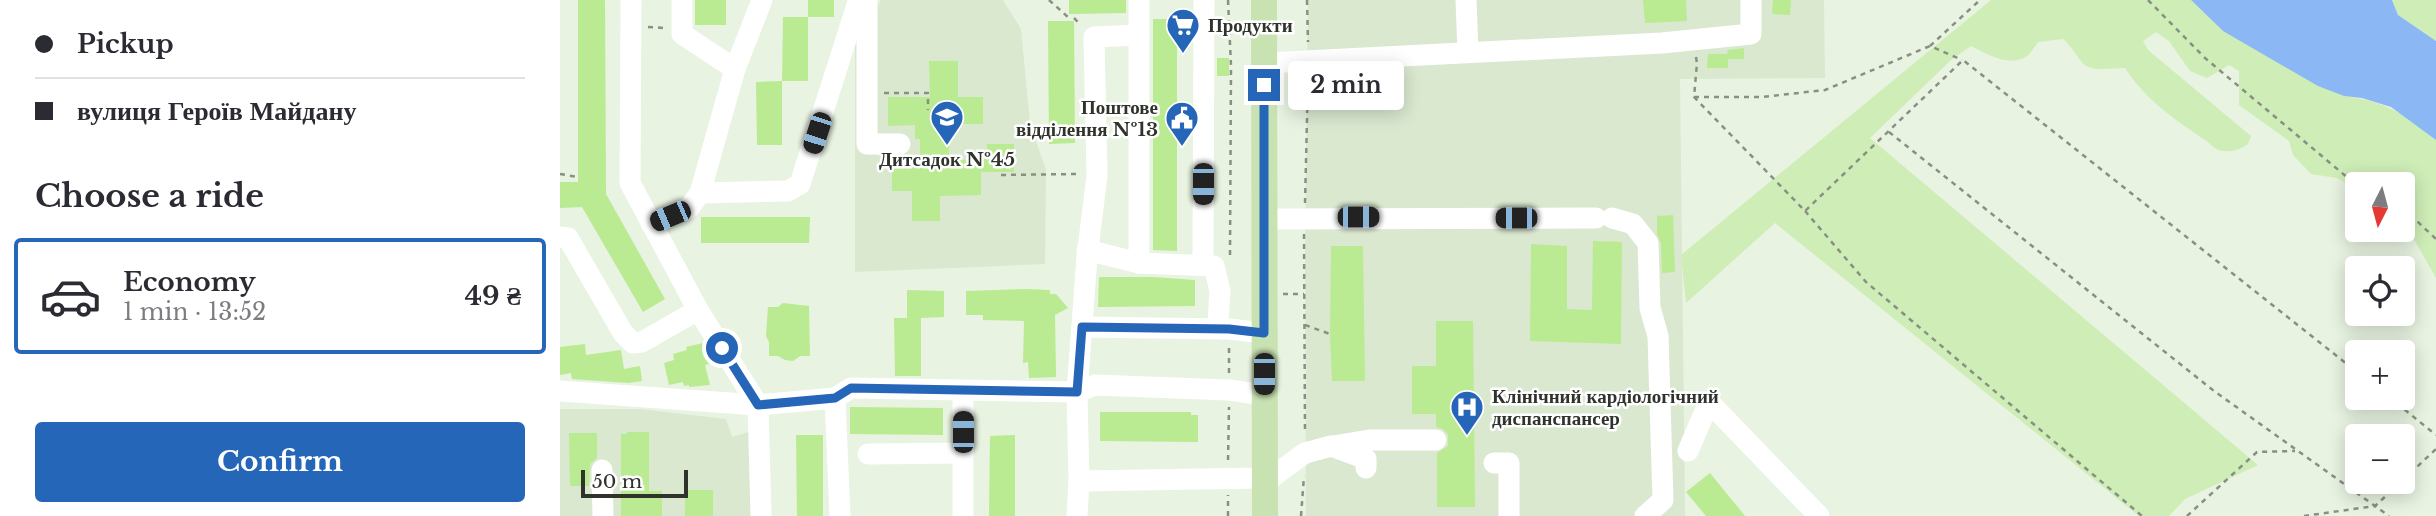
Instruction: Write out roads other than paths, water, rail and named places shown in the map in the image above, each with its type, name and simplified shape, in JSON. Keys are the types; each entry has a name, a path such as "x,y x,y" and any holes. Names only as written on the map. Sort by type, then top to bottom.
{"main road":[{"path":"1263,0 1265,516"}],"lane":[{"path":"631,0 630,183 698,310 758,405 761,516"},
{"path":"681,0 682,34 735,69"},
{"path":"651,224 688,208 700,193 735,69 762,0"},
{"path":"700,193 788,191 800,184 857,5 866,0 867,144 901,144"},
{"path":"1139,0 1139,263"},
{"path":"1203,0 1203,263"},
{"path":"1466,0 1468,52"},
{"path":"1264,62 1692,40 1751,34 1751,0"},
{"path":"1077,516 1077,392 1087,250 1097,175 1094,37 1139,35"},
{"path":"1263,219 1604,218 1633,224 1648,243 1650,308 1658,336 1663,500 1645,516"},
{"path":"560,237 568,238 623,333 634,343 642,342 698,310"},
{"path":"1087,250 1139,263 1214,265 1220,291 1218,321 1222,329"},
{"path":"1082,327 1222,329 1264,333"},
{"path":"560,391 758,405 835,398 851,388 1077,392 1096,385 1229,390 1264,395"},
{"path":"962,516 963,391"},
{"path":"835,398 840,516"},
{"path":"1688,451 1709,402 1819,516"},
{"path":"1079,481 1264,480 1305,453 1331,446 1369,440 1436,440"},
{"path":"1331,446 1366,459 1366,468"},
{"path":"868,454 963,453"},
{"path":"1494,463 1509,463 1509,516"},
{"path":"603,470 603,516"}],"water":[{"path":"2191,0 2392,0 2398,15 2436,41 2436,140 2391,107 2362,98 2344,96 2318,86 2223,31"}],"place":[{"name":"Продукти","path":"1183,55"},
{"name":"Дитсадок №45","path":"947,147"},
{"name":"Поштове відділення №13","path":"1182,148"},
{"name":"Клінічний кардіологічний диспанспансер","path":"1467,437"}]}
